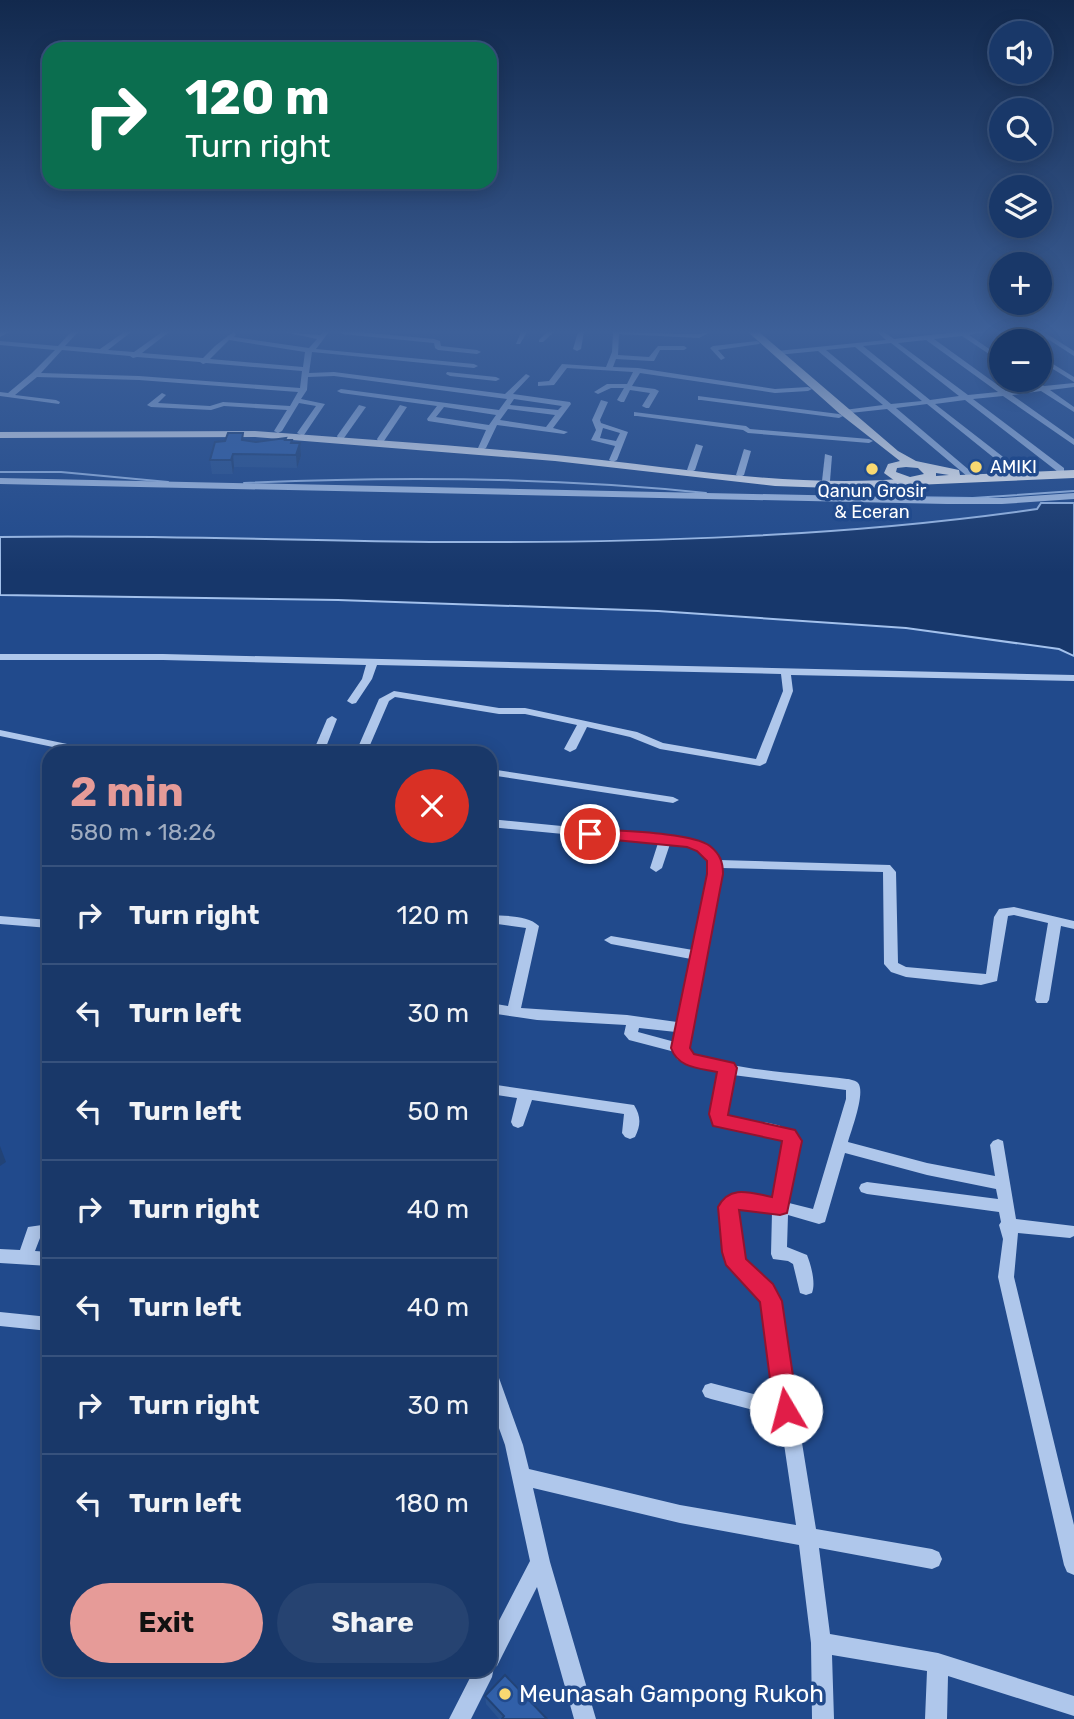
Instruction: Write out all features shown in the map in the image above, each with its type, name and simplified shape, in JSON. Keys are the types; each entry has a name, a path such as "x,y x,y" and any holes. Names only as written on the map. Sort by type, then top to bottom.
{"highway":[{"path":"841,414 884,455 889,469 897,478 917,481 1070,472"},
{"path":"841,414 894,453 930,471 930,476 917,481"},
{"path":"889,469 901,463 971,475 1070,472"}],"main road":[{"path":"0,433 278,431 482,448 731,479 860,486 917,481"},
{"path":"47,432 255,434 613,460 740,475 826,481 866,480 889,469"}],"street":[{"path":"278,431 290,412"},
{"path":"300,433 315,412"},
{"path":"341,436 358,412"},
{"path":"381,439 399,412"},
{"path":"436,412 431,419 564,432"},
{"path":"482,448 502,412"},
{"path":"546,412 561,413"},
{"path":"599,412 596,420 600,430 596,442 619,444"},
{"path":"823,412 852,412"},
{"path":"897,412 971,475"},
{"path":"944,412 1017,472"},
{"path":"989,412 1070,472"},
{"path":"1032,412 1074,443"},
{"path":"548,429 561,413"},
{"path":"637,415 661,418 656,425 742,436 748,431 869,441"},
{"path":"597,424 624,431 613,460"},
{"path":"691,470 699,446"},
{"path":"740,475 747,451"},
{"path":"826,481 828,456"},
{"path":"0,481 947,501 1002,501 1074,496"},
{"path":"0,657 370,671 788,679 1074,677"},
{"path":"352,701 370,671"},
{"path":"364,746 384,699 394,694 499,711 525,711 633,734 660,746 760,763 788,679"},
{"path":"321,746 332,719"},
{"path":"570,749 584,723"},
{"path":"0,733 62,746"},
{"path":"497,773 673,800"},
{"path":"497,824 665,840 703,848 712,855 716,864 683,1028 680,1048 682,1055 727,1068 853,1087 853,1099 819,1217 737,1199 729,1207 733,1252 737,1265 765,1291 771,1301 808,1539 821,1643 823,1719"},
{"path":"656,868 665,840"},
{"path":"716,864 886,868 890,872 891,964 906,972 989,980 995,975 1002,914 1014,912 1074,925"},
{"path":"0,920 42,923"},
{"path":"497,920 533,926 513,1012"},
{"path":"1042,1000 1055,920"},
{"path":"611,940 698,956"},
{"path":"497,1009 604,1017 683,1028"},
{"path":"633,1022 631,1034 634,1036 680,1048"},
{"path":"727,1068 718,1114 720,1121 778,1131 789,1135 792,1141 780,1207 779,1254 790,1254 801,1260 806,1289"},
{"path":"497,1090 629,1108 633,1116 630,1133"},
{"path":"518,1122 526,1094"},
{"path":"998,1145 1010,1239 1006,1277 1074,1565"},
{"path":"848,1149 1002,1184"},
{"path":"867,1188 1004,1206"},
{"path":"1007,1225 1070,1231"},
{"path":"25,1258 34,1232 42,1231"},
{"path":"0,1256 42,1259"},
{"path":"0,1319 42,1323"},
{"path":"711,1391 786,1410"},
{"path":"497,1398 514,1445 540,1562 585,1719"},
{"path":"520,1476 680,1514 808,1539 932,1559"},
{"path":"497,1645 540,1562"},
{"path":"821,1643 939,1663 1074,1706"},
{"path":"936,1719 939,1663"},
{"path":"460,1719 481,1677"}],"water":[{"path":"1041,503 1074,503 1074,656 1059,649 906,628 658,611 338,600 0,595 0,537 111,536 445,542 667,539 890,526 1037,509"}],"building":[{"path":"228,433 243,433 242,440 256,442 286,438 285,440 292,440 291,443 300,443 296,455 233,454 231,460 210,460 215,442 225,441"},
{"name":"Meunasah Gampong Rukoh","path":"505,1675 547,1719 502,1719 504,1716 485,1696"}],"waterway":[{"path":"0,472 61,472 168,482"},
{"path":"244,483 475,479 706,493"},
{"path":"898,497 973,498 1074,491"}],"place":[{"name":"AMIKI","path":"976,467"},
{"name":"Qanun Grosir & Eceran","path":"872,469"},
{"name":"Meunasah Gampong Rukoh","path":"505,1694"}],"route":[{"path":"590,834 689,843 703,848 715,860 715,874 680,1048 682,1055 689,1059 727,1068 718,1114 720,1121 724,1124 778,1131 789,1135 792,1141 780,1207 737,1199 732,1201 729,1207 733,1252 737,1265 765,1291 771,1301 786,1410"}]}
